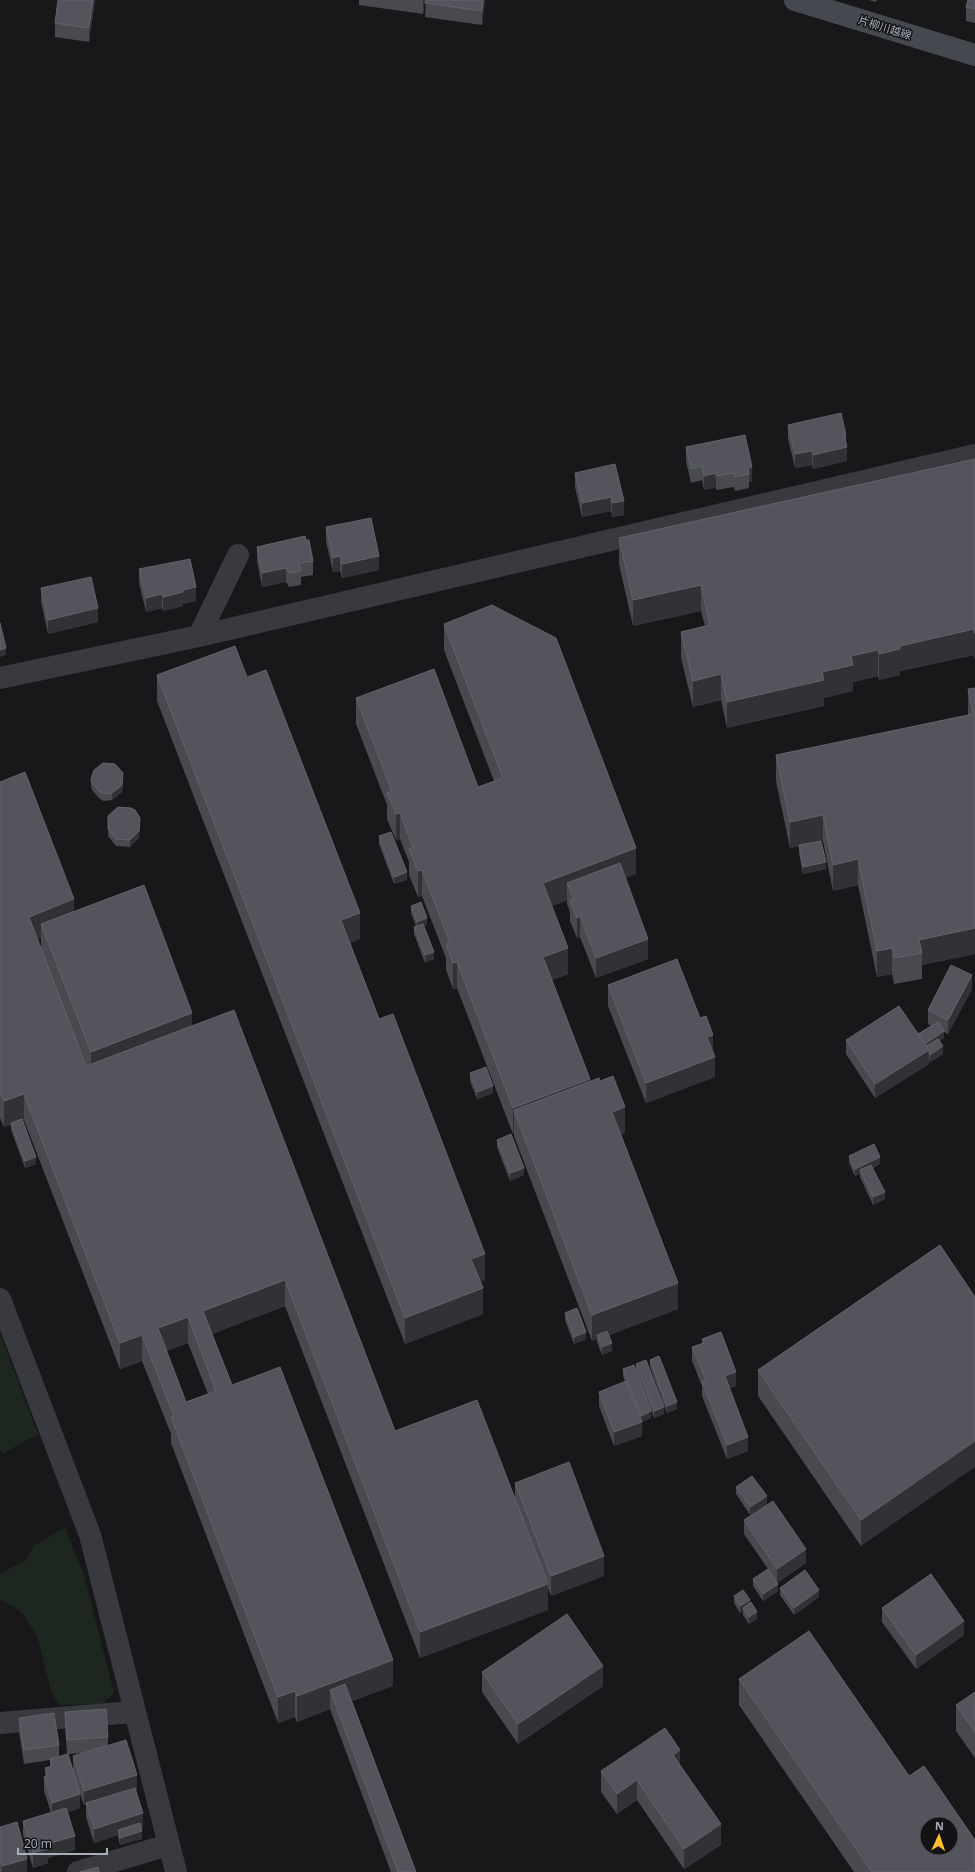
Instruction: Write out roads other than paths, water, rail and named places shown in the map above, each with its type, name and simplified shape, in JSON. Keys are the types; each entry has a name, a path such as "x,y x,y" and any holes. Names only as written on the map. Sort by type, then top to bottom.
{"main road":[{"name":"片柳川越線","path":"795,0 975,55"}],"street":[{"path":"0,678 199,636 975,455"},
{"path":"199,636 238,555"},
{"path":"0,1299 90,1535 133,1712 176,1872"},
{"path":"0,1723 133,1712"},
{"path":"78,1872 168,1845"}]}
